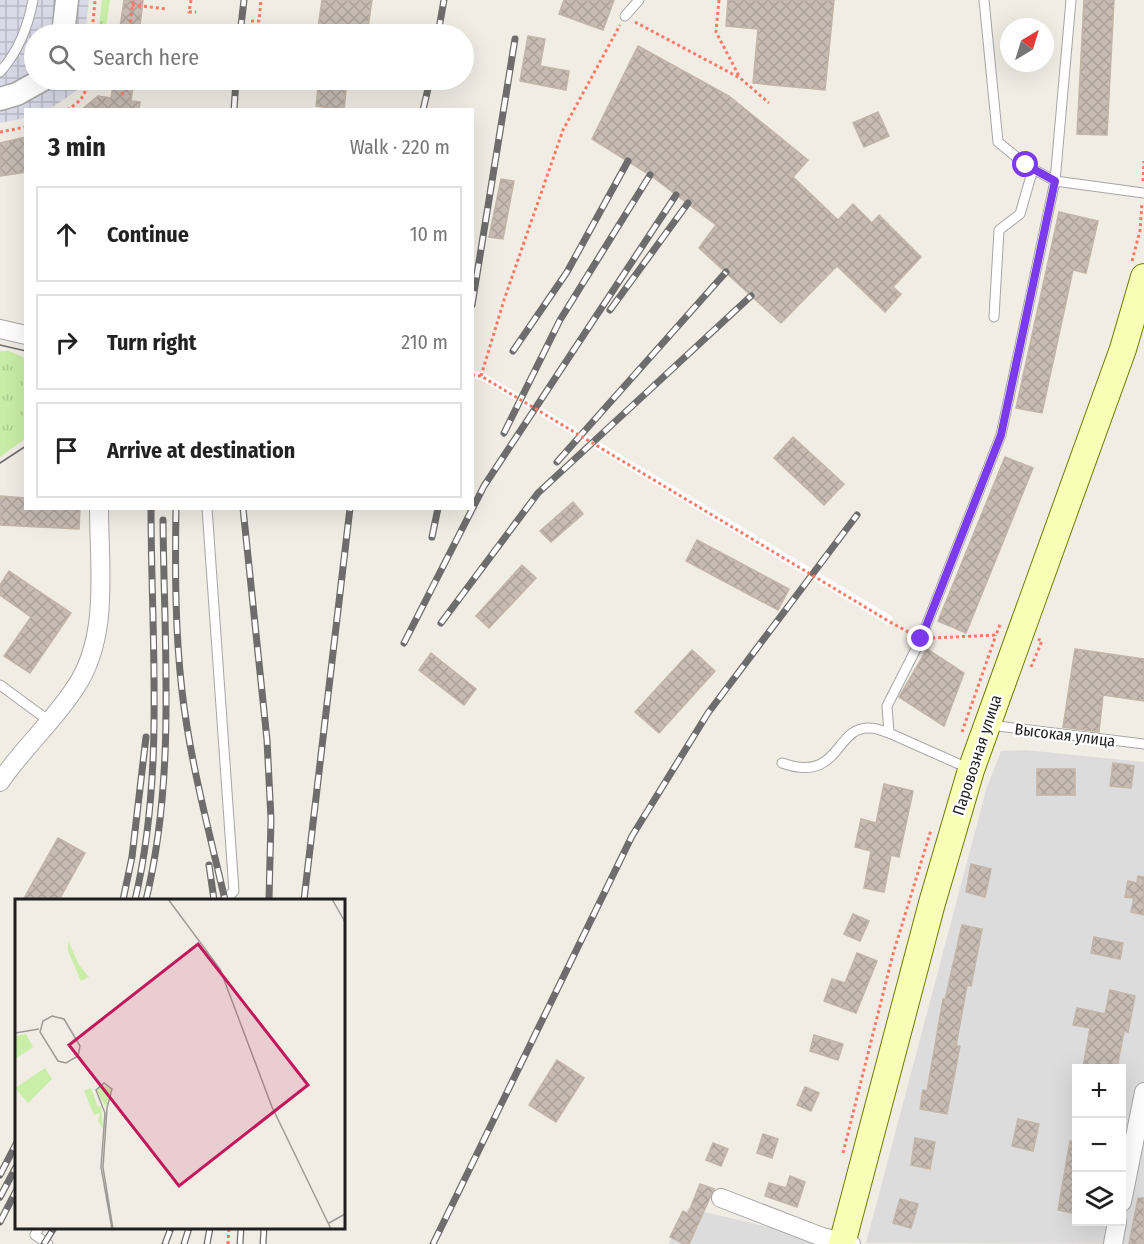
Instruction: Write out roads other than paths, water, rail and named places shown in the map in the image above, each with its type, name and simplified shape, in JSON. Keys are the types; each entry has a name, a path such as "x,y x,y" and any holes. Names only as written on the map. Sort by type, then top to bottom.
{"main road":[{"name":"Паровозная улица","path":"845,1243 932,903 971,770 985,725 1123,349 1138,270"}],"street":[{"path":"64,24 67,0"},
{"path":"0,99 24,90"},
{"path":"0,329 24,335"},
{"path":"0,782 84,673 96,638 99,618 99,510"},
{"path":"1126,1182 1144,1092"},
{"path":"722,1197 845,1243"},
{"path":"1113,1244 1117,1226"}],"lane":[{"path":"27,24 33,0"},
{"path":"625,16 639,0"},
{"path":"984,0 998,142 1033,169 1055,181 1144,193"},
{"path":"889,733 887,706 921,639 1001,435 1055,181 1071,0"},
{"path":"0,72 10,61 24,35"},
{"path":"994,317 999,230 1020,214 1033,169"},
{"path":"207,510 234,891 226,899"},
{"path":"0,685 49,721"},
{"name":"Высокая улица","path":"985,725 1144,744"},
{"path":"782,763 794,768 814,768 827,761 853,733 869,727 889,733 971,770"},
{"path":"38,1229 34,1236 48,1244"}],"tram line":[{"path":"0,345 24,351"},
{"path":"0,463 24,447"}],"railway":[{"path":"241,24 244,0"},
{"path":"440,24 444,0"},
{"path":"474,293 515,39"},
{"path":"234,108 235,90"},
{"path":"423,108 428,90"},
{"path":"513,351 567,272 628,161"},
{"path":"504,433 560,320 650,175"},
{"path":"474,506 484,486 676,195"},
{"path":"610,310 688,203"},
{"path":"557,462 726,272"},
{"path":"441,623 538,493 751,296"},
{"path":"135,899 144,852 153,754 151,510"},
{"path":"176,510 176,600 185,717 206,822 225,899"},
{"path":"243,510 267,740 271,819 269,899"},
{"path":"304,899 350,510"},
{"path":"432,537 438,510"},
{"path":"404,643 472,510"},
{"path":"433,1244 632,836 708,713 857,515"},
{"path":"146,899 155,853 165,759 166,663 163,520"},
{"path":"123,899 132,857 146,737"},
{"path":"209,865 214,899"},
{"path":"0,1175 15,1146"},
{"path":"0,1197 15,1169"},
{"path":"0,1222 15,1193"},
{"path":"44,1244 53,1229"},
{"path":"165,1244 171,1229"},
{"path":"184,1244 189,1229"},
{"path":"207,1244 210,1229"},
{"path":"240,1244 241,1229"},
{"path":"263,1244 264,1229"}]}
